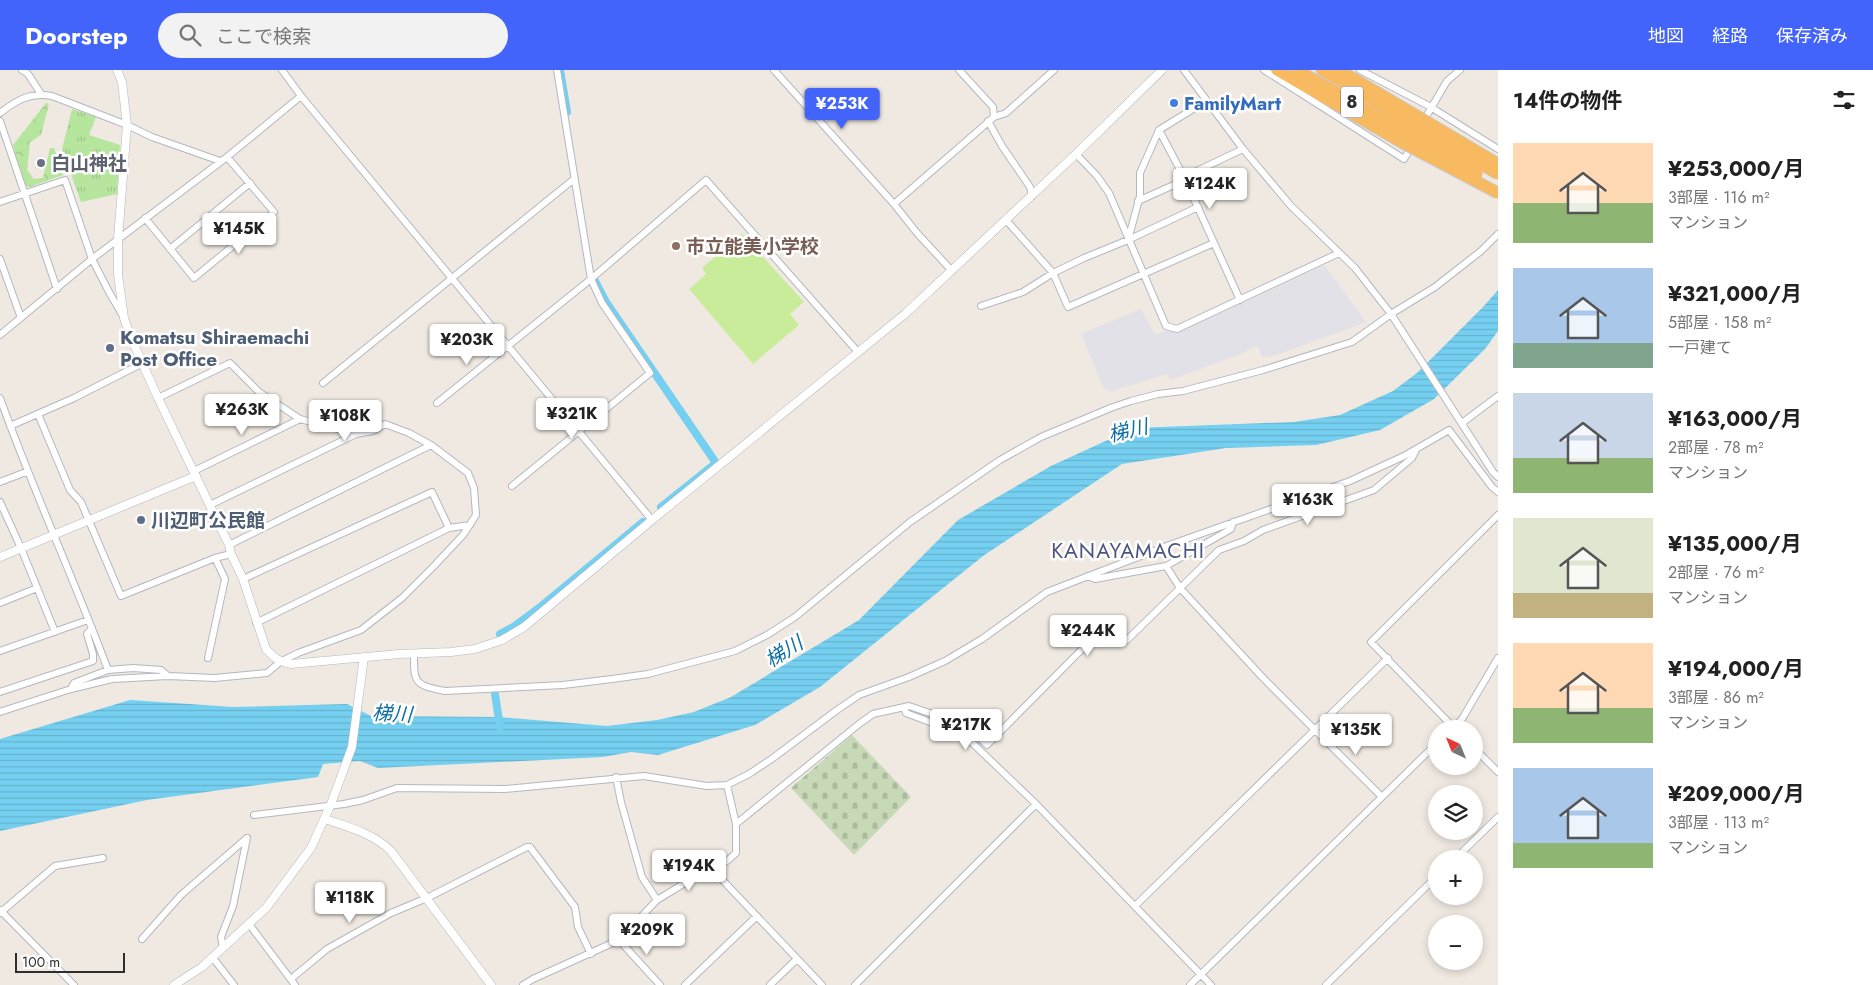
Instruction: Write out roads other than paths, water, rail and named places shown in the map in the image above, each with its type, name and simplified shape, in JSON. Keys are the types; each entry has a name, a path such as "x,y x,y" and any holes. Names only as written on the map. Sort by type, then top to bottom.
{"highway":[{"path":"1277,70 1412,130 1498,164"},
{"name":"8","path":"1297,70 1498,174"},
{"name":"8","path":"1322,70 1498,186"},
{"path":"1339,70 1412,130 1498,193"}],"street":[{"path":"22,70 28,74 41,94"},
{"path":"117,70 122,82 127,125 118,239 118,275 124,318"},
{"path":"282,70 652,520"},
{"path":"512,486 650,373 602,303 591,279 557,70"},
{"path":"774,70 952,271"},
{"path":"959,70 993,107 991,119 1002,146 1030,187 1032,196"},
{"path":"894,204 991,119 1006,113 1054,70"},
{"path":"0,202 64,180 92,259 124,318 158,398 228,545 243,579 266,650 273,658 280,662 291,664 364,657 452,652 475,649 502,640 524,627 905,314 1032,196 1162,70"},
{"path":"1184,70 1243,149 1291,206 1355,268 1392,316 1496,472"},
{"path":"1264,70 1404,160 1412,130 1431,107 1447,81 1460,70"},
{"path":"1360,70 1431,107 1498,149"},
{"path":"0,113 18,99 41,94 52,96 127,125 152,137 220,161"},
{"path":"0,335 92,259 227,157 302,96"},
{"path":"1128,240 1140,196 1140,173 1159,130 1206,100"},
{"path":"0,121 57,289"},
{"path":"1159,130 1198,207 1240,300"},
{"path":"1138,201 1243,149"},
{"path":"1076,154 1097,176 1109,193 1166,326 1177,329 1339,252"},
{"path":"145,218 194,278 274,212 227,157"},
{"path":"324,382 574,179"},
{"path":"437,403 591,279 706,180 858,352"},
{"path":"170,249 250,183"},
{"path":"981,306 1023,292 1053,273 1198,207"},
{"path":"1006,220 1053,273 1068,307 1214,243"},
{"path":"414,654 414,676 418,682 428,688 445,691 563,685 612,680 648,674 736,651 767,635 795,617 910,522 1000,460 1042,436 1122,404 1158,394 1183,391 1263,370 1352,342 1435,287 1481,251 1498,234"},
{"path":"0,259 21,318"},
{"path":"10,426 143,363"},
{"path":"158,398 230,363 259,392 300,420 356,434"},
{"path":"1460,420 1498,396"},
{"path":"0,398 26,472 108,670"},
{"path":"38,414 70,490 81,502 90,521 121,596 215,558 231,554"},
{"path":"0,557 90,521 195,474 300,420"},
{"path":"0,712 71,689 112,679 168,676 215,678 267,673 280,662 298,653 362,630 402,598 463,536 476,515 474,488 468,473 431,445 409,433 385,424 374,432 356,434 210,506"},
{"path":"254,815 332,800 344,804 363,800 397,788 506,789 644,776 707,786 727,785 749,774 773,758 859,695 909,677 945,661 982,639 1047,592 1350,481 1416,450 1449,430 1492,487 1498,492"},
{"path":"228,545 431,445"},
{"path":"736,824 873,714 910,706 968,726 987,745 1106,625 1110,625 1127,640 1219,550 1244,541 1263,530 1374,490 1412,458 1416,450"},
{"path":"0,482 26,472"},
{"path":"243,579 432,492 448,528"},
{"path":"0,502 3,516 21,548 55,632"},
{"path":"1446,720 1371,642 1498,515"},
{"path":"1088,576 1095,579 1166,566 1231,529 1234,522"},
{"path":"256,623 448,528 470,526"},
{"path":"208,658 225,579 215,558"},
{"path":"1166,566 1180,588 1264,679 1382,797"},
{"path":"0,603 37,588"},
{"path":"0,650 88,620"},
{"path":"0,692 92,661 93,654 87,634 92,628"},
{"path":"174,985 202,967 266,908 310,848 325,819 352,747 364,657"},
{"path":"1135,906 1388,658"},
{"path":"1461,720 1498,658"},
{"path":"71,689 74,683 108,670 133,668 161,670 168,676"},
{"path":"904,707 906,713 964,735 1036,804 1211,985"},
{"path":"1190,985 1428,752"},
{"path":"1483,757 1498,772"},
{"path":"616,778 642,877 657,900"},
{"path":"523,985 619,940 657,900 678,886 727,861 736,853 736,824 727,785"},
{"path":"855,985 1036,804"},
{"path":"1464,850 1498,817"},
{"path":"325,819 361,831 382,842 427,898 491,985"},
{"path":"142,939 181,895 247,838 234,906 221,937 223,948"},
{"path":"249,924 293,982 327,949 391,913 427,898 530,847 575,907 578,927 591,954"},
{"path":"74,985 1,912 55,866 103,858"},
{"path":"712,869 822,985"},
{"path":"1326,985 1428,885"},
{"path":"685,985 757,916"},
{"path":"619,940 660,985"},
{"path":"212,958 234,985"},
{"path":"770,985 798,959"}],"water":[{"name":"梯川","path":"1498,290 1498,331 1485,349 1434,399 1380,430 1316,445 1226,448 1122,464 983,556 820,687 755,725 658,755 631,752 603,757 378,768 360,761 323,764 318,777 147,800 0,831 0,739 130,700 233,707 347,704 371,716 498,717 607,726 657,720 694,712 731,697 859,620 958,520 1051,466 1134,428 1294,422 1340,415 1393,391 1417,373"}],"waterway":[{"path":"560,70 567,112"},
{"path":"595,281 606,302 716,463 661,507"},
{"path":"500,634 515,626 539,608 643,522"},
{"path":"495,694 500,727"}],"place":[{"name":"FamilyMart","path":"1174,103"},
{"name":"白山神社","path":"41,163"},
{"name":"市立能美小学校","path":"676,246"},
{"name":"Komatsu Shiraemachi Post Office","path":"110,348"},
{"name":"川辺町公民館","path":"141,520"}],"district":[{"name":"KANAYAMACHI","path":"1128,551"}]}
